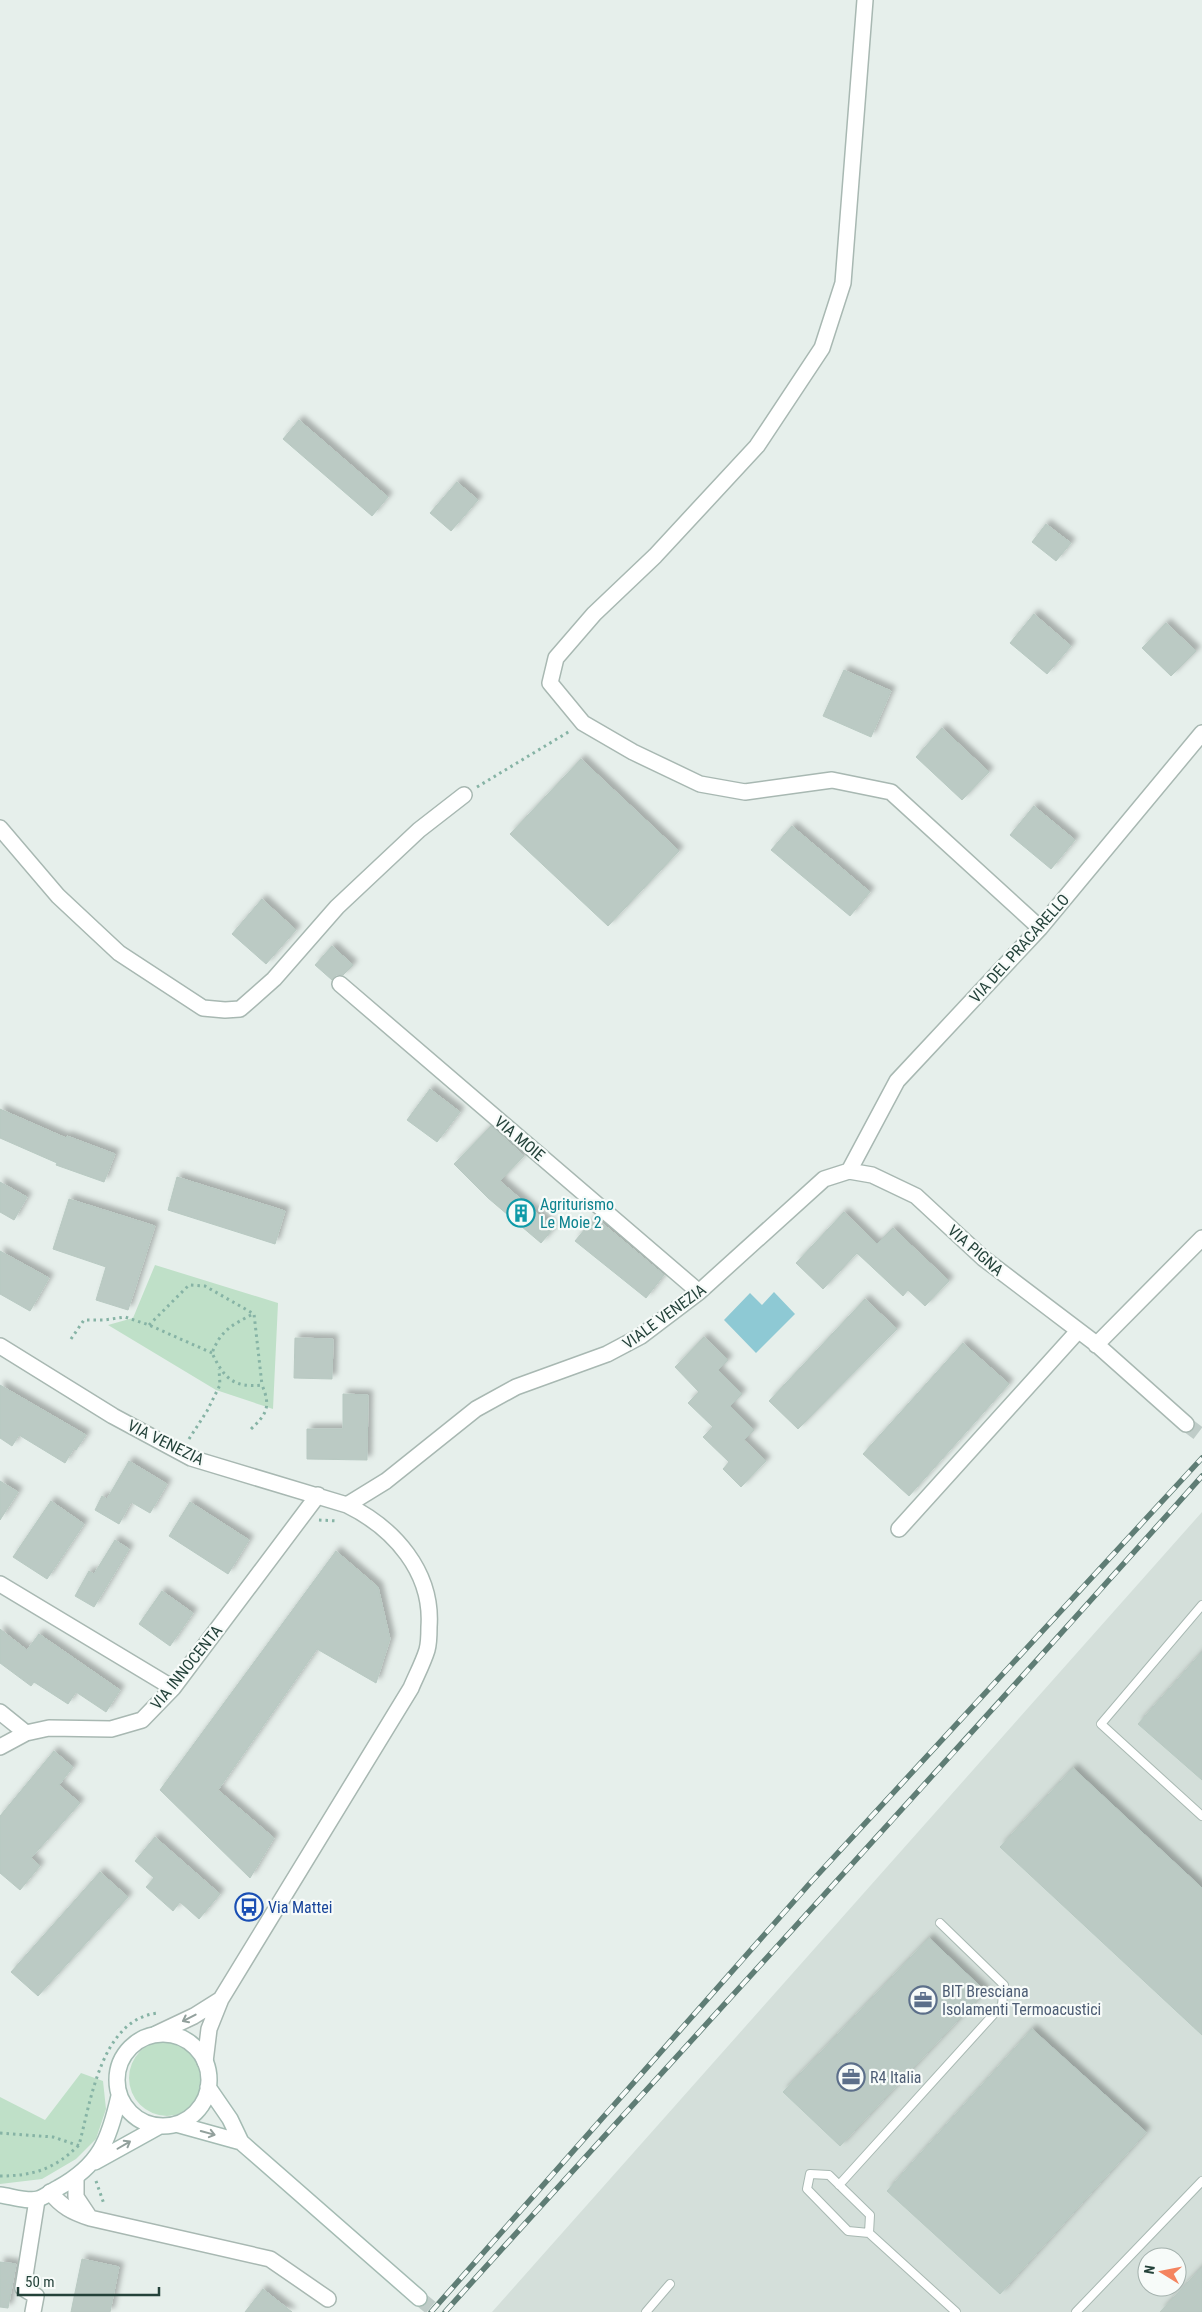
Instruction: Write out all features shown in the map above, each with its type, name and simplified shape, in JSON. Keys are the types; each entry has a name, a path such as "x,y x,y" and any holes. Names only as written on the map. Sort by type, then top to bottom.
{"street":[{"path":"865,0 843,283 822,348 757,446 655,556 594,614 556,658 550,683 583,723 632,752 700,784 745,792 832,780 891,792 1040,928"},
{"name":"VIA DEL PRACARELLO","path":"849,1171 897,1081 1040,928 1202,733"},
{"path":"0,828 58,896 119,954 203,1008 240,1009 274,979 337,907 419,830 464,795"},
{"name":"VIA MOIE","path":"340,984 699,1292"},
{"name":"VIALE VENEZIA","path":"347,1505 386,1481 476,1409 516,1387 607,1354 641,1336 699,1292 824,1179 849,1171"},
{"name":"VIA PIGNA","path":"849,1171 872,1175 916,1196 983,1258 1096,1345 1186,1424"},
{"path":"1096,1345 1202,1238"},
{"path":"899,1529 1078,1331"},
{"name":"VIA VENEZIA","path":"0,1346 113,1416 191,1458 347,1505 367,1514 392,1534 411,1558 427,1592 430,1616 428,1648 411,1688 221,1999 209,2028 205,2062"},
{"name":"VIALE VENEZIA","path":"367,1514 386,1481"},
{"name":"VIA INNOCENTA","path":"0,1747 26,1733 49,1728 111,1729 142,1720 173,1688 318,1496"},
{"path":"0,1584 173,1688"},
{"path":"0,1712 26,1733"},
{"path":"90,2166 106,2143 112,2129 119,2096 118,2068 124,2055 133,2045 144,2038 194,2016 221,1999"},
{"path":"119,2096 126,2108 135,2117 147,2123 160,2126 176,2124 190,2117 200,2106 208,2087 208,2074 205,2062 195,2047 187,2040 172,2034 156,2034"},
{"path":"208,2087 230,2120 241,2142 419,2298"},
{"path":"176,2124 241,2142"},
{"path":"33,2312 36,2296 23,2288 43,2196 76,2178 90,2166 160,2126"},
{"path":"76,2178 76,2197 90,2218"},
{"path":"0,2195 43,2196 90,2218 270,2259 328,2299"}],"lane":[{"path":"1202,1605 1101,1724 1202,1816"},
{"path":"839,2185 1002,2005 1004,1985 940,1923"},
{"path":"869,2233 870,2215 829,2175 810,2174 807,2189 848,2231 869,2233 956,2312"},
{"path":"1076,2312 1202,2182"},
{"path":"646,2312 670,2284"}],"path":[{"path":"464,795 583,723"},
{"path":"149,1325 189,1285 205,1286 254,1314"},
{"path":"212,1353 217,1340 230,1326 254,1314"},
{"path":"251,1429 265,1416 268,1398 262,1385 254,1314"},
{"path":"71,1338 84,1320 125,1317 149,1325 212,1353 219,1368 230,1380 248,1386 262,1385"},
{"path":"181,1452 207,1411 220,1385 219,1368"},
{"path":"302,1518 347,1522"},
{"path":"0,2176 24,2176 49,2168 70,2154 79,2145 103,2060 116,2038 132,2022 153,2014 162,2013"},
{"path":"0,2133 53,2137 79,2145"}],"shaded area":[{"path":"1202,1512 1202,2312 492,2312"}],"green space":[{"path":"155,1265 278,1303 273,1409 216,1390 108,1325 133,1318"},
{"path":"167,2040 181,2043 194,2051 202,2064 205,2078 202,2092 194,2105 181,2113 167,2116 153,2113 140,2105 132,2092 129,2078 132,2064 140,2051 153,2043"},
{"path":"81,2073 103,2081 106,2109 96,2139 76,2159 42,2179 0,2184 0,2097 45,2120"}],"water":[{"path":"774,1292 795,1314 756,1353 724,1320 750,1293 762,1305"}],"building":[{"path":"299,420 388,497 372,516 283,439"},
{"path":"457,482 478,500 451,531 430,513"},
{"path":"1046,524 1071,543 1056,561 1032,542"},
{"path":"1034,614 1071,646 1047,674 1010,643"},
{"path":"1166,623 1196,651 1171,676 1142,648"},
{"path":"844,670 891,691 871,737 823,716"},
{"path":"942,728 989,772 962,800 916,757"},
{"path":"581,759 679,851 608,926 510,834"},
{"path":"1034,806 1075,840 1051,869 1010,835"},
{"path":"792,826 870,892 850,916 771,850"},
{"path":"262,899 296,930 266,964 232,934"},
{"path":"332,946 353,965 343,975 336,975 332,980 315,965"},
{"path":"430,1089 460,1112 437,1142 407,1120"},
{"path":"0,1109 66,1138 67,1136 115,1154 104,1182 56,1165 57,1163 0,1138"},
{"path":"491,1126 524,1156 500,1181 554,1228 541,1243 488,1198 454,1164"},
{"path":"177,1177 285,1211 275,1244 168,1210"},
{"path":"0,1182 27,1197 14,1220 0,1212"},
{"path":"69,1199 155,1226 128,1310 96,1300 106,1267 53,1249"},
{"path":"844,1212 877,1244 893,1228 949,1281 925,1306 908,1290 903,1296 857,1253 823,1289 796,1263"},
{"path":"595,1217 664,1275 646,1298 575,1241"},
{"path":"0,1251 49,1278 30,1311 0,1294"},
{"path":"865,1299 897,1329 798,1429 769,1401"},
{"path":"704,1337 728,1360 718,1370 742,1394 730,1406 754,1430 744,1440 766,1461 741,1487 723,1469 729,1462 703,1437 713,1427 688,1403 699,1392 675,1367"},
{"path":"295,1338 333,1339 332,1379 294,1378"},
{"path":"963,1343 1009,1384 909,1496 863,1454"},
{"path":"0,1385 86,1435 76,1450 74,1448 65,1463 19,1435 12,1446 0,1438"},
{"path":"343,1394 368,1395 367,1460 307,1459 307,1429 343,1429"},
{"path":"129,1461 167,1484 150,1513 131,1502 119,1524 95,1510 102,1496 107,1499"},
{"path":"0,1481 18,1492 0,1520"},
{"path":"51,1501 84,1524 47,1579 13,1557"},
{"path":"190,1502 249,1540 228,1574 169,1536"},
{"path":"115,1540 129,1549 94,1607 75,1596 89,1571 94,1574"},
{"path":"336,1551 378,1587 390,1639 376,1683 317,1649 218,1790 274,1838 250,1878 160,1790"},
{"path":"162,1591 193,1613 170,1646 139,1624"},
{"path":"0,1629 27,1650 39,1634 120,1690 106,1712 76,1692 68,1704 34,1682 31,1686 0,1663"},
{"path":"1202,1652 1202,1780 1138,1724"},
{"path":"54,1751 73,1767 59,1785 80,1803 31,1858 40,1866 20,1890 0,1873 0,1816"},
{"path":"1073,1768 1202,1888 1202,2035 1000,1847"},
{"path":"155,1837 220,1894 199,1919 180,1902 173,1911 146,1887 154,1878 135,1861"},
{"path":"100,1872 128,1897 38,1996 11,1972"},
{"path":"929,1938 985,1991 840,2146 783,2092"},
{"path":"1032,2029 1146,2132 1000,2294 887,2191"},
{"path":"82,2259 119,2267 110,2312 71,2312"},
{"path":"0,2262 16,2264 8,2308 0,2307"},
{"path":"1202,2267 1202,2312 1160,2312 1174,2297 1187,2297 1187,2283"},
{"path":"263,2289 292,2312 245,2312"}],"tunnel":[{"path":"1186,1424 1202,1436"},
{"path":"419,2298 436,2312"}],"railway":[{"path":"431,2312 811,1882 1202,1458"},
{"path":"445,2312 1014,1686 1202,1476"}],"place":[{"name":"Agriturismo Le Moie 2","path":"521,1213"},
{"name":"Via Mattei","path":"249,1907"},
{"name":"BIT Bresciana Isolamenti Termoacustici","path":"923,2000"},
{"name":"R4 Italia","path":"851,2077"}]}
